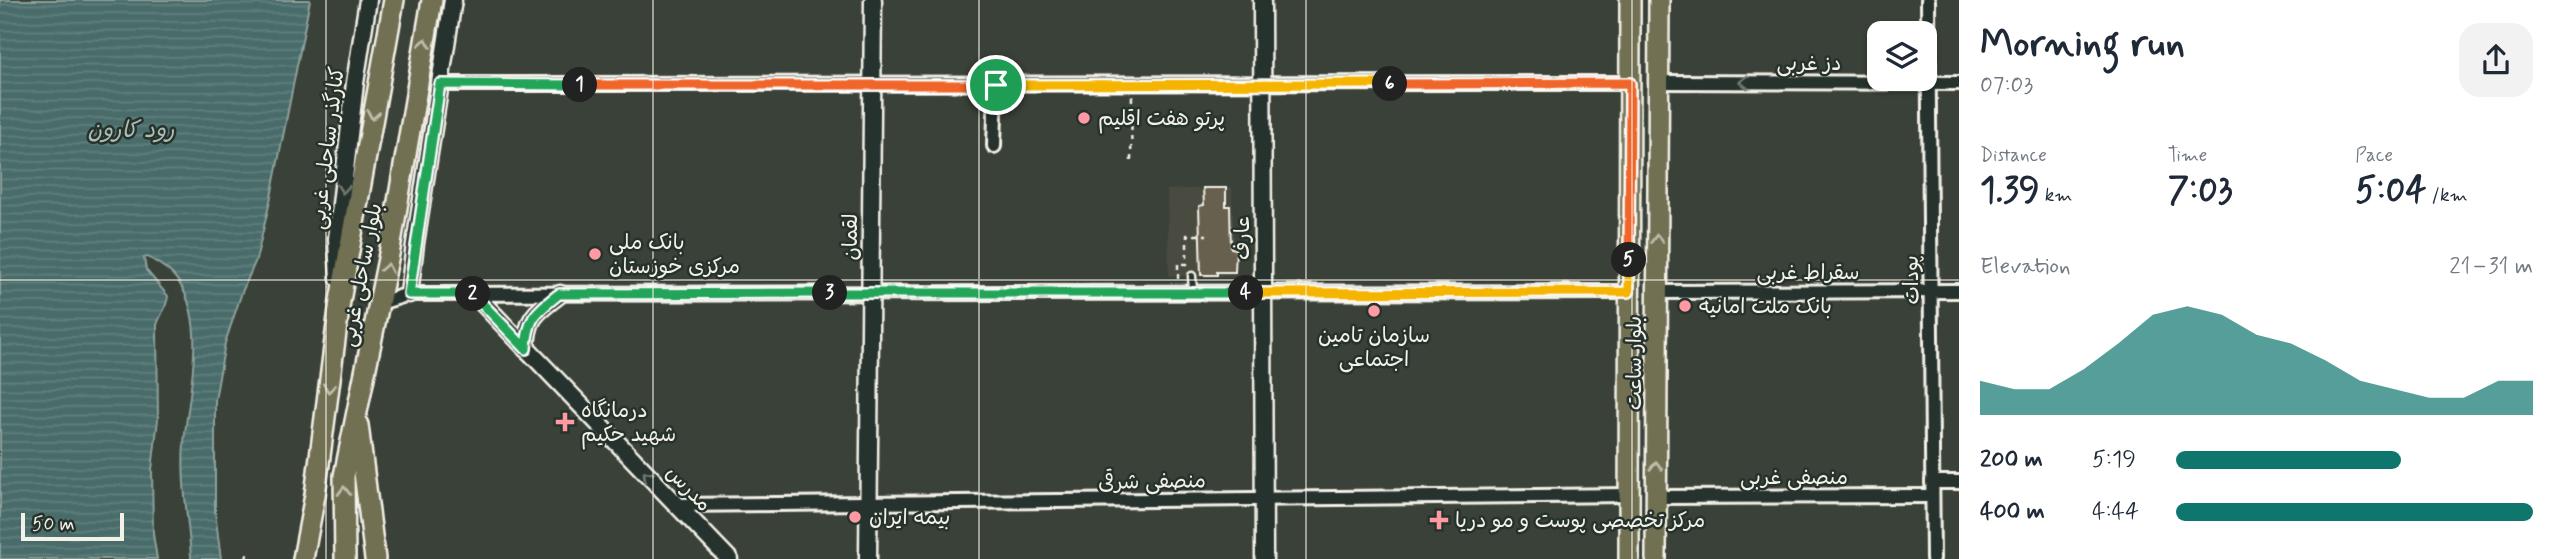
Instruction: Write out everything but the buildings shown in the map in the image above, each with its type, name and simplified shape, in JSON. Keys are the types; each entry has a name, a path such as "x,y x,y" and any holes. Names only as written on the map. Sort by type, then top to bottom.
{"main road":[{"name":"بلوار ساحلی غربی","path":"303,559 315,495 340,301 394,0"},
{"name":"بلوار ساحلی غربی","path":"345,559 344,476 380,303 432,0"},
{"name":"بلوار ساعت","path":"1629,559 1630,0"},
{"name":"بلوار ساعت","path":"1656,559 1659,0"},
{"path":"356,414 375,559"},
{"path":"335,559 344,518"}],"street":[{"name":"کنارگذر ساحلی غربی","path":"340,301 337,239 355,83 368,0"},
{"path":"409,294 453,0"},
{"name":"لقمان","path":"868,559 873,0"},
{"name":"عارف","path":"1262,0 1265,559"},
{"name":"پودات","path":"1928,0 1928,21"},
{"name":"دز غربی","path":"1658,82 1867,83"},
{"path":"440,84 1630,83"},
{"name":"دز غربی","path":"1937,83 1959,83"},
{"path":"994,146 996,85"},
{"name":"پودات","path":"1929,91 1933,559"},
{"name":"سقراط غربی","path":"1657,292 1959,291"},
{"path":"380,303 409,294 1629,292"},
{"name":"مدرس","path":"474,294 729,559"},
{"path":"526,349 527,327 539,310 559,294"},
{"path":"1932,482 1959,482"},
{"name":"منصفی شرقی","path":"676,505 1629,495"},
{"name":"منصفی غربی","path":"1656,497 1932,496"}],"lane":[{"path":"1186,293 1192,276"}],"path":[{"path":"1131,160 1132,85"},
{"path":"1186,293 1178,264 1187,264 1187,235 1207,234"},
{"path":"246,559 248,550"}],"shaded area":[{"path":"1232,187 1235,276 1169,276 1167,190"}],"water":[{"name":"رود کارون","path":"0,0 310,0 271,197 256,260 225,343 215,400 215,512 221,559 191,559 183,457 194,334 185,293 174,276 148,257 144,258 146,270 168,296 157,325 158,419 152,470 153,534 157,559 0,559"}],"place":[{"name":"پرتو هفت اقلیم","path":"1084,118"},
{"name":"بانک ملی مرکزی خوزستان","path":"595,254"},
{"name":"بانک ملت امانیه","path":"1685,306"},
{"name":"سازمان تامین اجتماعی","path":"1374,311"},
{"name":"درمانگاه شهید حکیم","path":"565,422"},
{"name":"بیمه ایران","path":"855,517"},
{"name":"مرکز تخصصی پوست و مو دریا","path":"1439,520"}],"route":[{"path":"1630,83 1629,292 559,294 539,310 527,327 526,349 474,294 409,294 440,84 996,85 1630,83"}]}
